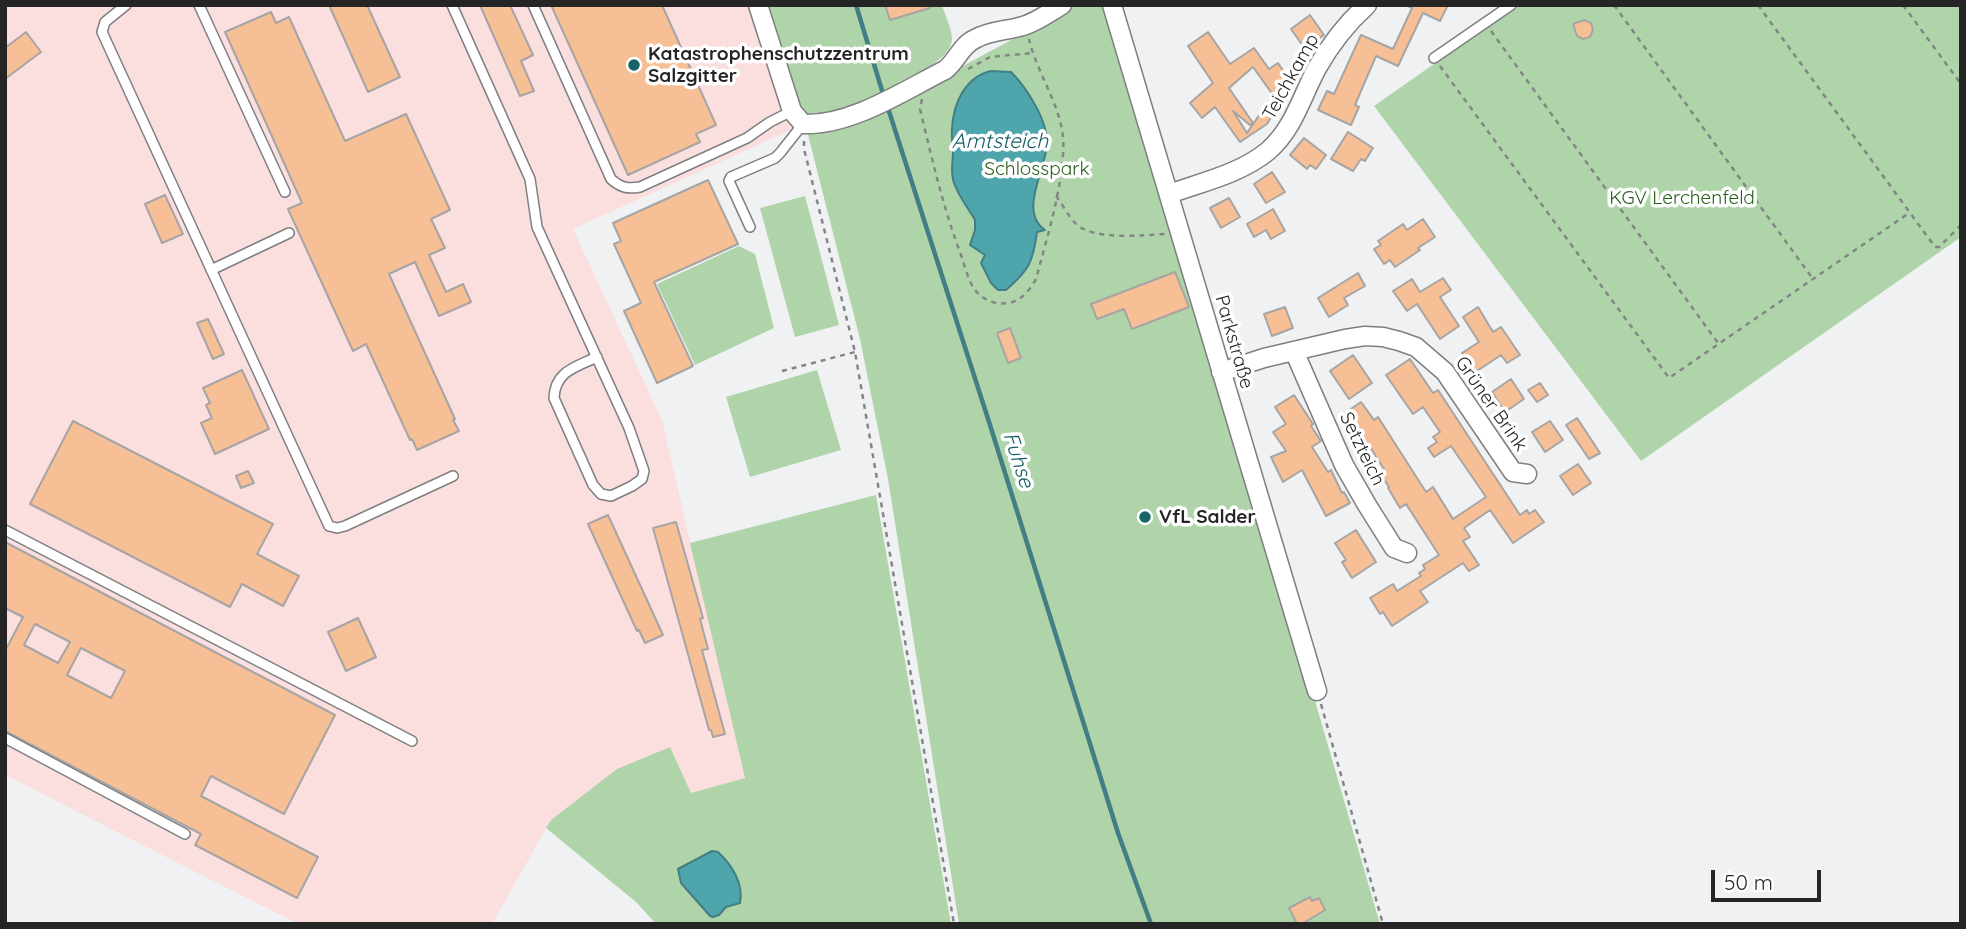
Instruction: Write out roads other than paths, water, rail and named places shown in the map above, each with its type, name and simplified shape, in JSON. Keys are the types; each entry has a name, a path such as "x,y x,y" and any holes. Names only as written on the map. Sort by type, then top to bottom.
{"street":[{"path":"758,5 798,117 819,124 897,95 945,70 974,39 1003,29 1026,26 1062,5"},
{"name":"Parkstraße","path":"1112,5 1317,691"},
{"name":"Teichkamp","path":"1169,194 1237,169 1268,151 1290,127 1325,54 1367,5"},
{"name":"Grüner Brink","path":"1221,372 1264,358 1364,336 1383,337 1416,347 1445,372 1513,472 1527,474"},
{"name":"Setzteich","path":"1294,351 1344,465 1394,548 1407,553"}],"lane":[{"path":"125,5 104,22 102,33 329,526 345,526 453,476"},
{"path":"199,5 285,192"},
{"path":"452,5 530,179 537,228 597,357 629,428 644,471 642,479 611,496 601,494 593,485 554,398 554,387 559,378 568,370 597,357"},
{"path":"533,5 611,179 618,186 628,189 640,187 747,138 770,122 798,117"},
{"path":"1434,58 1511,5"},
{"path":"750,227 729,181 731,177 775,158 798,117"},
{"path":"211,270 289,233"},
{"path":"5,530 412,741"},
{"path":"5,738 185,834"}],"water":[{"name":"Amtsteich","path":"991,71 1011,72 1017,79 1035,105 1044,125 1047,144 1034,201 1037,222 1045,230 1037,232 1028,266 1006,290 998,290 991,283 981,263 985,255 970,245 975,220 958,193 952,175 952,132 958,101 967,85"},
{"path":"712,851 718,852 732,869 741,896 740,903 726,907 713,917 681,883 678,869"}],"waterway":[{"name":"Fuhse","path":"856,5 884,97"},
{"name":"Fuhse","path":"887,105 1118,833 1151,924"}],"place":[{"name":"Katastrophenschutzzentrum Salzgitter","path":"634,65"},
{"name":"VfL Salder","path":"1145,517"}],"park label":[{"name":"Schlosspark","path":"1037,169"},
{"name":"KGV Lerchenfeld","path":"1682,198"}]}
